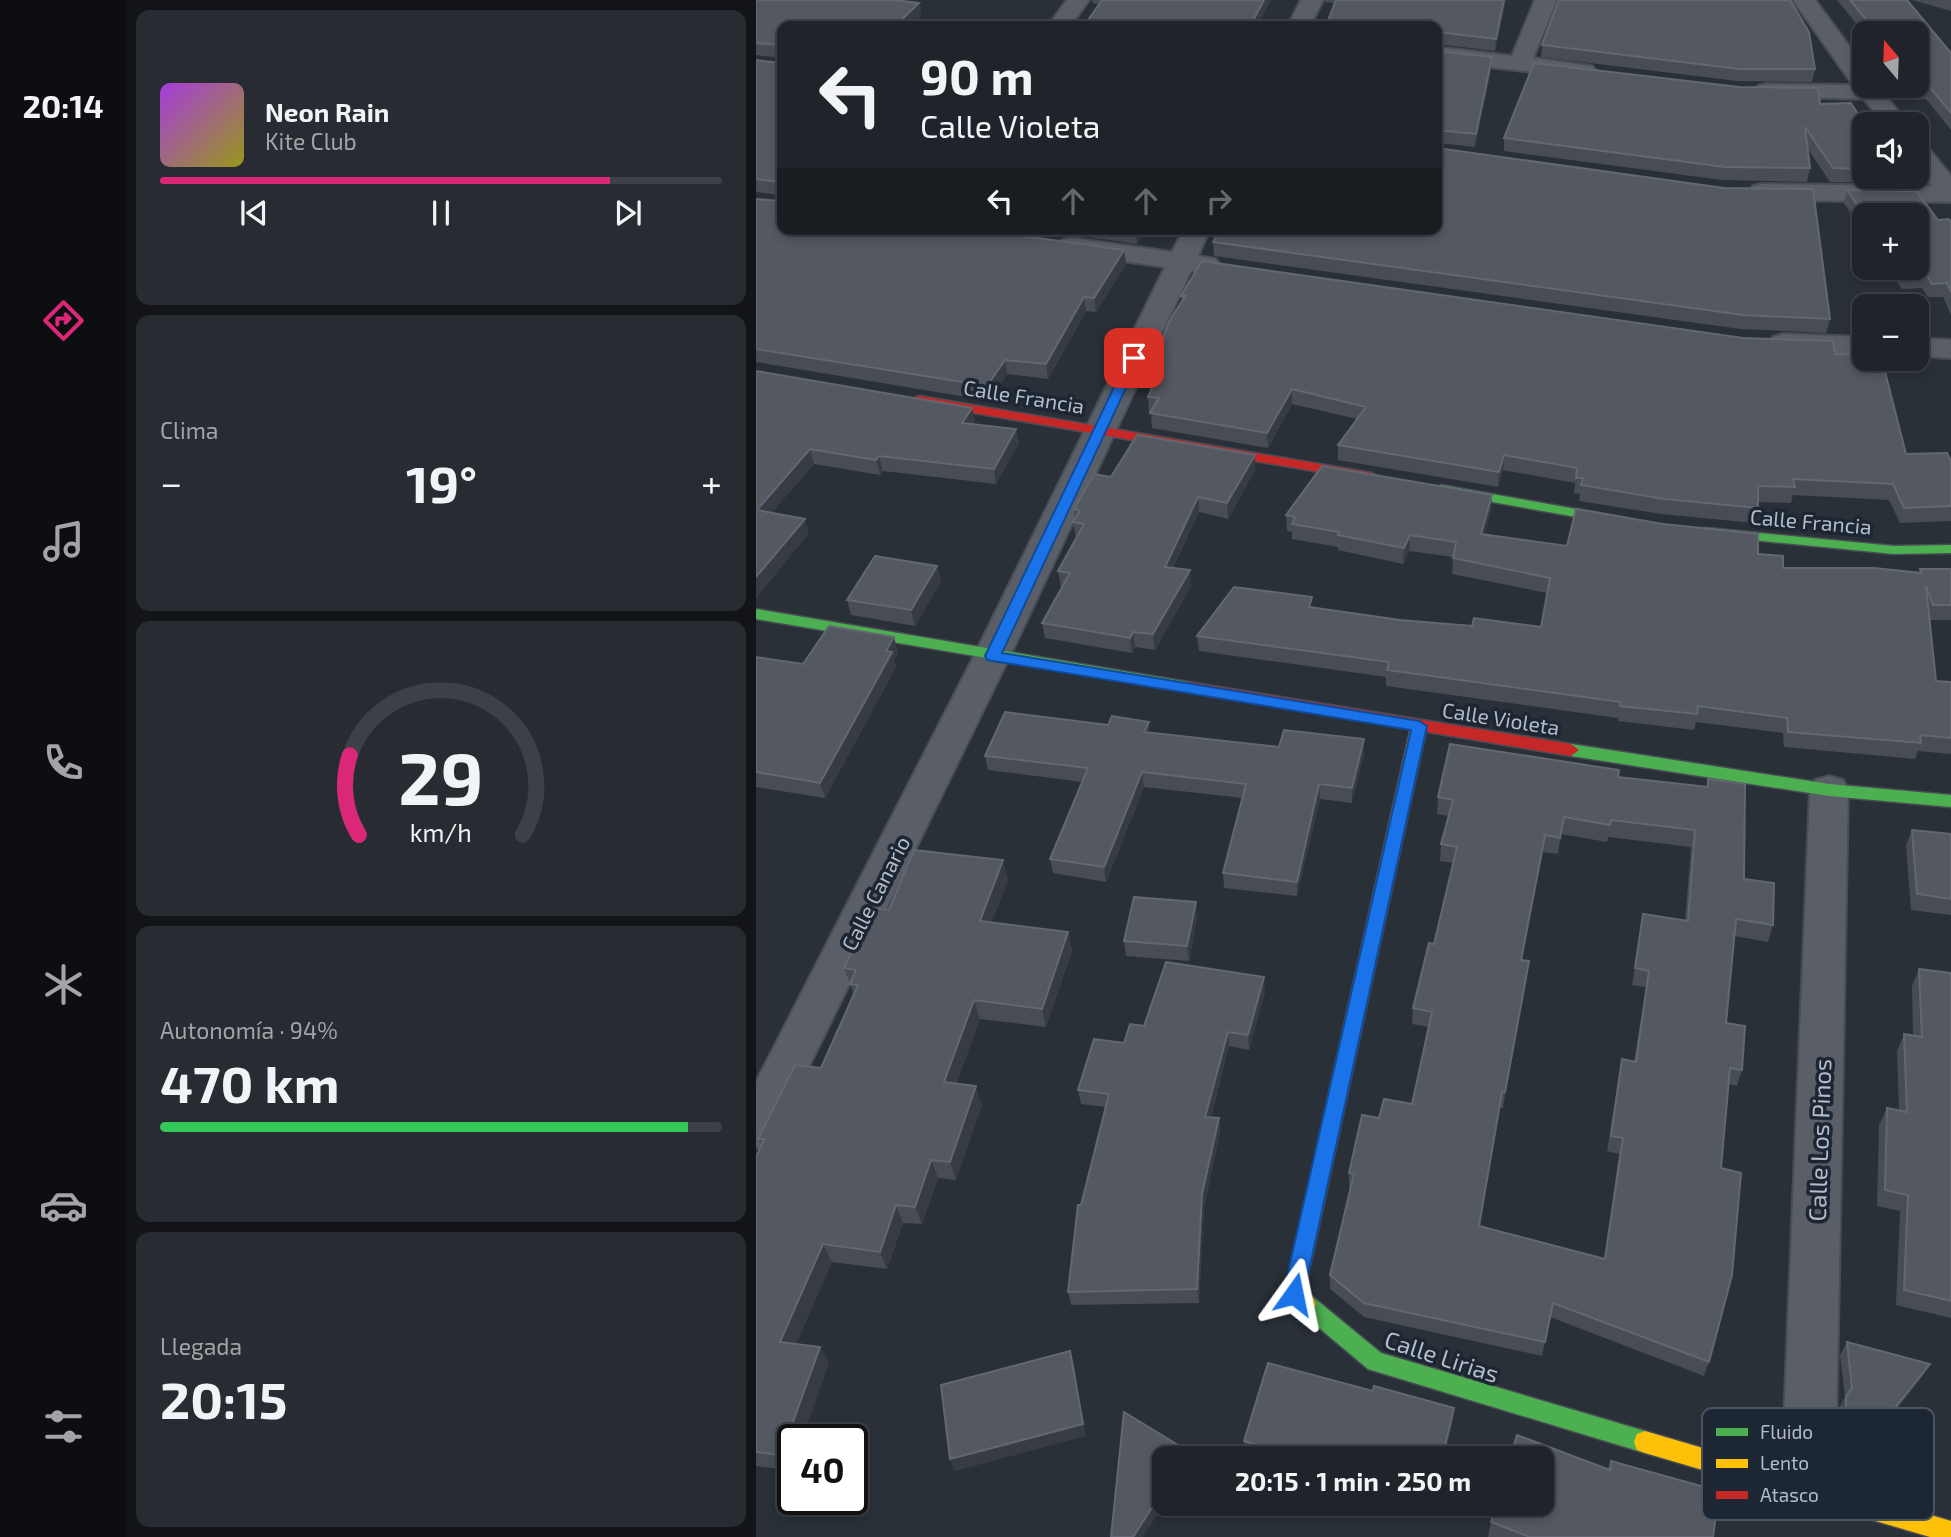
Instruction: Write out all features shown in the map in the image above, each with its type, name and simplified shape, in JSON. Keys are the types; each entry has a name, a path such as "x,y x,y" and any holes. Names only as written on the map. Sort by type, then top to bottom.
{"street":[{"path":"1063,21 1078,0"},
{"path":"1302,21 1312,0"},
{"path":"1520,63 1546,0"},
{"path":"1804,0 1852,66"},
{"path":"1442,55 1601,73"},
{"path":"1737,91 1852,87"},
{"path":"1876,98 1887,112"},
{"path":"1929,165 1951,193"},
{"path":"1736,191 1951,193"},
{"name":"Calle Canario","path":"756,1128 992,656 1194,235"},
{"path":"1046,243 1236,269"},
{"path":"1754,342 1852,346"},
{"path":"1929,348 1951,349"},
{"name":"Calle Francia","path":"907,398 1387,480"},
{"path":"1427,487 1647,525"},
{"name":"Calle Francia","path":"1688,530 1894,550 1951,549"},
{"name":"Calle Violeta","path":"756,614 992,656 1419,726 1829,790 1951,801"},
{"name":"Calle Lirias","path":"1419,726 1294,1294 1375,1362 1702,1459"},
{"name":"Calle Los Pinos","path":"1810,1408 1829,790"},
{"name":"Calle Lirias","path":"1909,1520 1951,1532"}],"building":[{"path":"756,0 894,0 919,3 900,21 777,21 777,45 756,43"},
{"path":"1102,0 1264,0 1253,21 1087,21"},
{"path":"1336,0 1504,0 1496,39 1442,32 1442,21 1328,21"},
{"path":"1559,0 1790,0 1809,32 1815,69 1739,69 1542,45"},
{"path":"1850,0 1907,0 1924,21 1867,21"},
{"path":"1929,26 1951,53 1951,113 1929,86"},
{"path":"1442,52 1492,57 1476,134 1442,131"},
{"path":"756,60 777,63 777,182 756,179"},
{"path":"1534,63 1739,87 1818,88 1820,104 1851,103 1857,112 1852,112 1852,169 1833,168 1805,127 1810,168 1725,167 1504,138"},
{"path":"1442,149 1724,188 1813,189 1830,319 1743,315 1213,242 1217,235 1442,235"},
{"path":"1847,190 1916,191 1925,203 1856,203"},
{"path":"756,199 777,201 777,235 1017,235 1124,250 1094,298 1084,297 1046,364 1005,360 987,386 756,349"},
{"path":"1929,208 1938,220 1949,219 1951,222 1951,292 1947,283 1932,284 1929,279"},
{"path":"1202,261 1743,338 1833,341 1835,354 1852,355 1852,371 1885,371 1906,454 1947,453 1951,461 1951,506 1904,508 1893,484 1793,479 1795,487 1758,486 1758,508 1664,499 1581,485 1583,478 1576,478 1577,468 1504,455 1499,472 1338,445 1366,407 1292,389 1267,433 1150,413 1159,398 1148,397 1161,367 1153,366 1169,322 1185,296 1181,296"},
{"path":"756,371 972,408 962,423 1016,429 994,469 879,456 876,460 810,449 757,510 805,519 756,577"},
{"path":"1137,435 1255,455 1227,503 1198,497 1165,567 1190,570 1153,634 1133,632 1130,638 1042,623 1070,573 1058,571 1084,524 1073,522 1080,511 1074,509 1094,474 1111,477"},
{"path":"1322,466 1492,495 1481,534 1567,546 1576,509 1663,524 1758,534 1758,554 1783,556 1783,568 1874,568 1922,573 1920,569 1951,569 1951,605 1933,605 1926,586 1936,681 1951,682 1951,738 1920,735 1921,743 1788,732 1787,718 1698,706 1697,714 1620,706 1621,702 1387,670 1389,662 1197,636 1234,587 1312,597 1309,607 1400,620 1472,626 1474,618 1541,627 1550,578 1453,558 1456,542 1410,535 1404,548 1292,524 1295,517 1286,515"},
{"path":"875,556 937,566 911,610 847,600"},
{"path":"829,626 894,637 886,651 892,652 820,783 756,772 756,657 803,664"},
{"path":"1005,712 1108,725 1112,716 1149,722 1144,732 1279,747 1284,730 1364,739 1352,788 1319,784 1297,882 1223,873 1246,784 1142,772 1104,867 1050,859 1088,768 985,756"},
{"path":"1450,744 1619,770 1618,777 1708,787 1708,779 1745,784 1744,879 1774,883 1773,925 1736,919 1726,1023 1745,1026 1742,1070 1730,1068 1721,1168 1741,1173 1732,1275 1709,1362 1553,1303 1545,1342 1364,1303 1330,1275 1354,1174 1349,1173 1362,1115 1379,1118 1384,1099 1412,1104 1432,1012 1413,1008 1429,943 1434,944 1457,847 1441,844 1453,800 1438,797","holes":["1564,817 1610,825 1611,820 1695,830 1688,921 1643,914 1635,968 1649,971 1636,1062 1622,1059 1611,1136 1623,1138 1605,1259 1479,1226 1502,1092 1505,1092 1529,961 1521,960 1545,835 1560,838"]},
{"path":"1912,830 1951,834 1951,899 1917,894"},
{"path":"914,850 1003,860 980,921 1068,932 1042,1009 974,1000 944,1082 976,1086 950,1162 931,1160 915,1207 896,1205 880,1252 823,1244 780,1342 820,1347 792,1424 777,1424 777,1455 756,1452 756,1157 764,1139 758,1139 795,1065 821,1068 858,985 850,984 856,970 844,968 873,908 889,910"},
{"path":"1134,897 1196,902 1187,946 1124,941"},
{"path":"1166,962 1264,977 1248,1035 1228,1032 1205,1117 1219,1118 1202,1194 1197,1289 1068,1292 1078,1205 1081,1205 1109,1094 1078,1090 1094,1039 1124,1043 1130,1024 1144,1026"},
{"path":"1919,969 1951,973 1951,1301 1904,1290 1908,1195 1885,1190 1887,1108 1907,1112 1904,1034 1922,1037"},
{"path":"1847,1342 1930,1364 1895,1408 1846,1408 1846,1396 1852,1388"},
{"path":"1070,1351 1083,1424 950,1459 941,1385"},
{"path":"1268,1363 1373,1391 1374,1386 1454,1408 1445,1446 1261,1446 1244,1441"},
{"path":"1124,1412 1180,1446 1152,1446 1152,1508 1133,1537 1111,1537"},
{"path":"1517,1435 1546,1446 1514,1446"},
{"path":"1554,1449 1610,1470 1611,1461 1702,1486 1702,1520 1715,1520 1713,1537 1530,1537 1491,1522 1493,1516 1554,1516"}],"traffic: fast":[{"path":"1441,489 1627,522"},
{"path":"1707,532 1894,550 1951,549"},
{"path":"756,614 1188,687"},
{"path":"1571,750 1829,790 1951,801"},
{"path":"1306,1304 1375,1362 1645,1442"}],"traffic: slow":[{"path":"1306,1304 1294,1294 1419,726"},
{"path":"1645,1442 1702,1459"},
{"path":"1910,1520 1951,1532"}],"traffic: jam":[{"path":"920,400 1372,477"},
{"path":"1188,687 1571,750"}],"route":[{"path":"1134,358 992,656 1419,726 1294,1294"}]}
